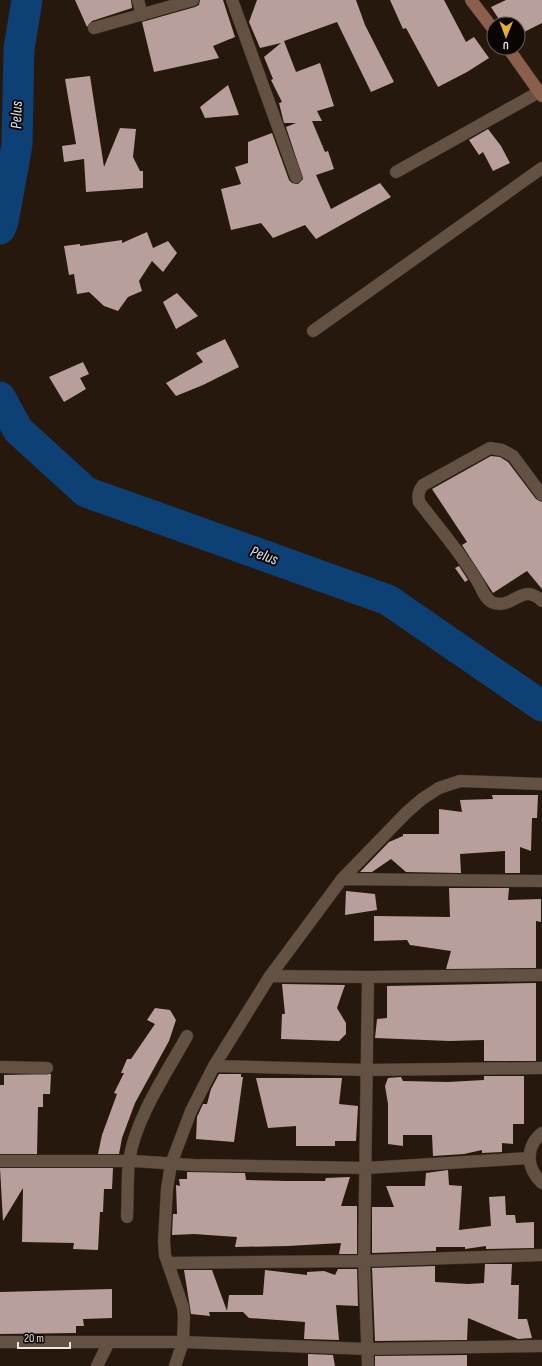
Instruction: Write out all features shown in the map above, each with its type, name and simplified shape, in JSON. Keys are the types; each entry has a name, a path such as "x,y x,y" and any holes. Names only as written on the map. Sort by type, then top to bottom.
{"street":[{"path":"138,0 142,14"},
{"path":"94,28 193,0"},
{"path":"232,0 296,177"},
{"path":"471,0 486,20"},
{"path":"396,172 541,94 514,56"},
{"path":"313,331 542,168"},
{"path":"542,495 513,456 502,450 490,448 423,485 419,490 418,495 419,502 476,578 488,598 494,603 501,603 528,593 534,594 542,601"},
{"path":"175,1366 177,1342 183,1307 168,1263 164,1241 167,1189 171,1164 191,1112 214,1066 270,976 342,879 406,813 422,799 439,788 460,781 542,784"},
{"path":"342,879 542,881"},
{"path":"270,976 368,977 542,975"},
{"path":"368,977 364,1261 368,1366"},
{"path":"127,1217 135,1136 146,1111 187,1036"},
{"path":"214,1066 366,1070 542,1068"},
{"path":"0,1067 47,1068"},
{"path":"542,1133 536,1138 530,1147 529,1158 530,1168 542,1183"},
{"path":"0,1162 132,1161 171,1164 366,1168 529,1158"},
{"path":"168,1263 364,1261 542,1255"},
{"path":"0,1342 132,1341 368,1349 542,1346"},
{"path":"97,1366 108,1342"}],"building":[{"path":"75,0 131,0 132,8 92,21 87,27"},
{"path":"200,0 223,0 235,37 213,46 219,58 154,72 142,22 195,7 199,5"},
{"path":"257,0 356,0 365,25 394,82 371,92 337,22 284,41 296,72 320,63 334,106 317,111 322,121 312,121 325,152 328,151 334,169 316,175 331,209 380,183 391,197 316,239 305,225 273,238 261,223 231,230 221,189 241,184 235,167 248,163 248,142 272,133 289,180 292,183 298,184 303,179 286,127 296,123 284,123 279,103 282,102 271,80 273,79 264,57 281,43 260,48 249,22"},
{"path":"390,0 444,0 466,42 474,37 486,56 489,58 467,72 438,87 406,28 403,29"},
{"path":"506,0 542,0 542,23 526,31 526,16 497,16 491,7"},
{"path":"90,76 104,167 120,128 136,129 133,157 140,171 143,171 143,188 86,192 84,159 64,162 62,146 76,144 65,79"},
{"path":"228,85 239,115 205,118 200,107"},
{"path":"488,129 501,146 510,163 493,171 483,152 479,155 469,140"},
{"path":"147,232 153,248 168,241 177,253 163,272 152,261 139,281 142,291 128,297 118,311 104,306 89,292 77,294 74,274 69,275 64,246 80,244 80,246 122,240 122,243"},
{"path":"177,293 198,316 176,329 163,302"},
{"path":"225,339 239,367 203,385 176,396 166,383 203,362 196,353"},
{"path":"83,362 89,374 80,378 86,389 64,402 49,377"},
{"path":"491,456 500,457 508,462 536,499 542,502 542,589 527,571 493,593 462,545 467,542 432,489"},
{"path":"459,566 468,580 465,582 455,568"},
{"path":"492,795 538,795 537,818 532,818 531,851 520,847 520,873 505,873 505,851 460,854 461,873 406,872 391,859 372,872 360,872 389,842 403,836 403,834 439,834 439,809 462,812 460,800 493,799"},
{"path":"449,888 509,888 508,900 541,899 541,922 536,921 536,968 446,969 451,951 410,945 407,940 374,941 374,916 450,917"},
{"path":"346,891 375,894 377,910 345,915"},
{"path":"536,983 536,1061 484,1061 484,1040 450,1041 375,1038 377,1019 387,1018 387,986"},
{"path":"282,984 345,985 337,1008 346,1023 346,1034 339,1041 281,1039 282,1014 285,1014"},
{"path":"155,1008 170,1010 176,1020 169,1041 135,1103 122,1138 119,1154 98,1154 102,1135 117,1094 114,1093 124,1073 121,1073 127,1059 131,1059 155,1024 147,1020"},
{"path":"51,1074 50,1094 43,1094 43,1107 38,1107 37,1154 0,1154 0,1085 4,1085 4,1075"},
{"path":"219,1074 241,1074 241,1077 243,1077 234,1142 196,1139 197,1117 203,1104 207,1104 211,1089"},
{"path":"484,1076 524,1076 524,1124 513,1124 513,1144 502,1143 502,1152 482,1153 482,1150 464,1154 433,1156 432,1135 403,1135 403,1146 388,1144 388,1104 385,1086 388,1078 401,1077 403,1081 448,1082 484,1080"},
{"path":"256,1078 342,1078 339,1104 358,1106 356,1141 335,1141 335,1146 296,1146 296,1126 268,1128"},
{"path":"0,1168 113,1168 112,1189 104,1189 103,1212 100,1212 98,1250 73,1249 74,1243 22,1242 23,1188 3,1221"},
{"path":"448,1170 449,1185 462,1186 459,1230 491,1226 489,1197 505,1196 506,1215 515,1215 516,1223 534,1222 534,1248 486,1249 486,1246 465,1249 465,1247 436,1247 436,1251 372,1253 372,1207 394,1207 386,1186 425,1186 426,1173"},
{"path":"187,1172 245,1173 246,1180 325,1181 326,1178 350,1177 341,1206 357,1206 357,1254 339,1254 341,1243 235,1247 237,1237 194,1234 172,1235 173,1214 177,1214 176,1185 180,1186 179,1179 187,1179"},
{"path":"485,1264 512,1264 511,1285 519,1285 518,1319 527,1319 532,1338 518,1339 468,1318 467,1340 375,1341 372,1268 435,1266 435,1282 468,1284 484,1283"},
{"path":"338,1269 357,1269 358,1306 336,1305 339,1340 304,1339 305,1322 249,1318 243,1312 209,1312 210,1316 191,1314 184,1270 212,1270 227,1311 229,1295 263,1295 265,1270 307,1275 307,1272 324,1271 335,1275"},
{"path":"112,1289 112,1318 83,1319 84,1326 76,1326 76,1333 0,1334 0,1292"},
{"path":"308,1354 333,1355 335,1366 308,1366"},
{"path":"467,1355 467,1366 375,1366 375,1356"}],"waterway":[{"name":"Pelus","path":"0,229 3,222 17,145 19,49 27,0"},
{"name":"Pelus","path":"0,397 18,430 86,492 388,600 542,706"}]}
